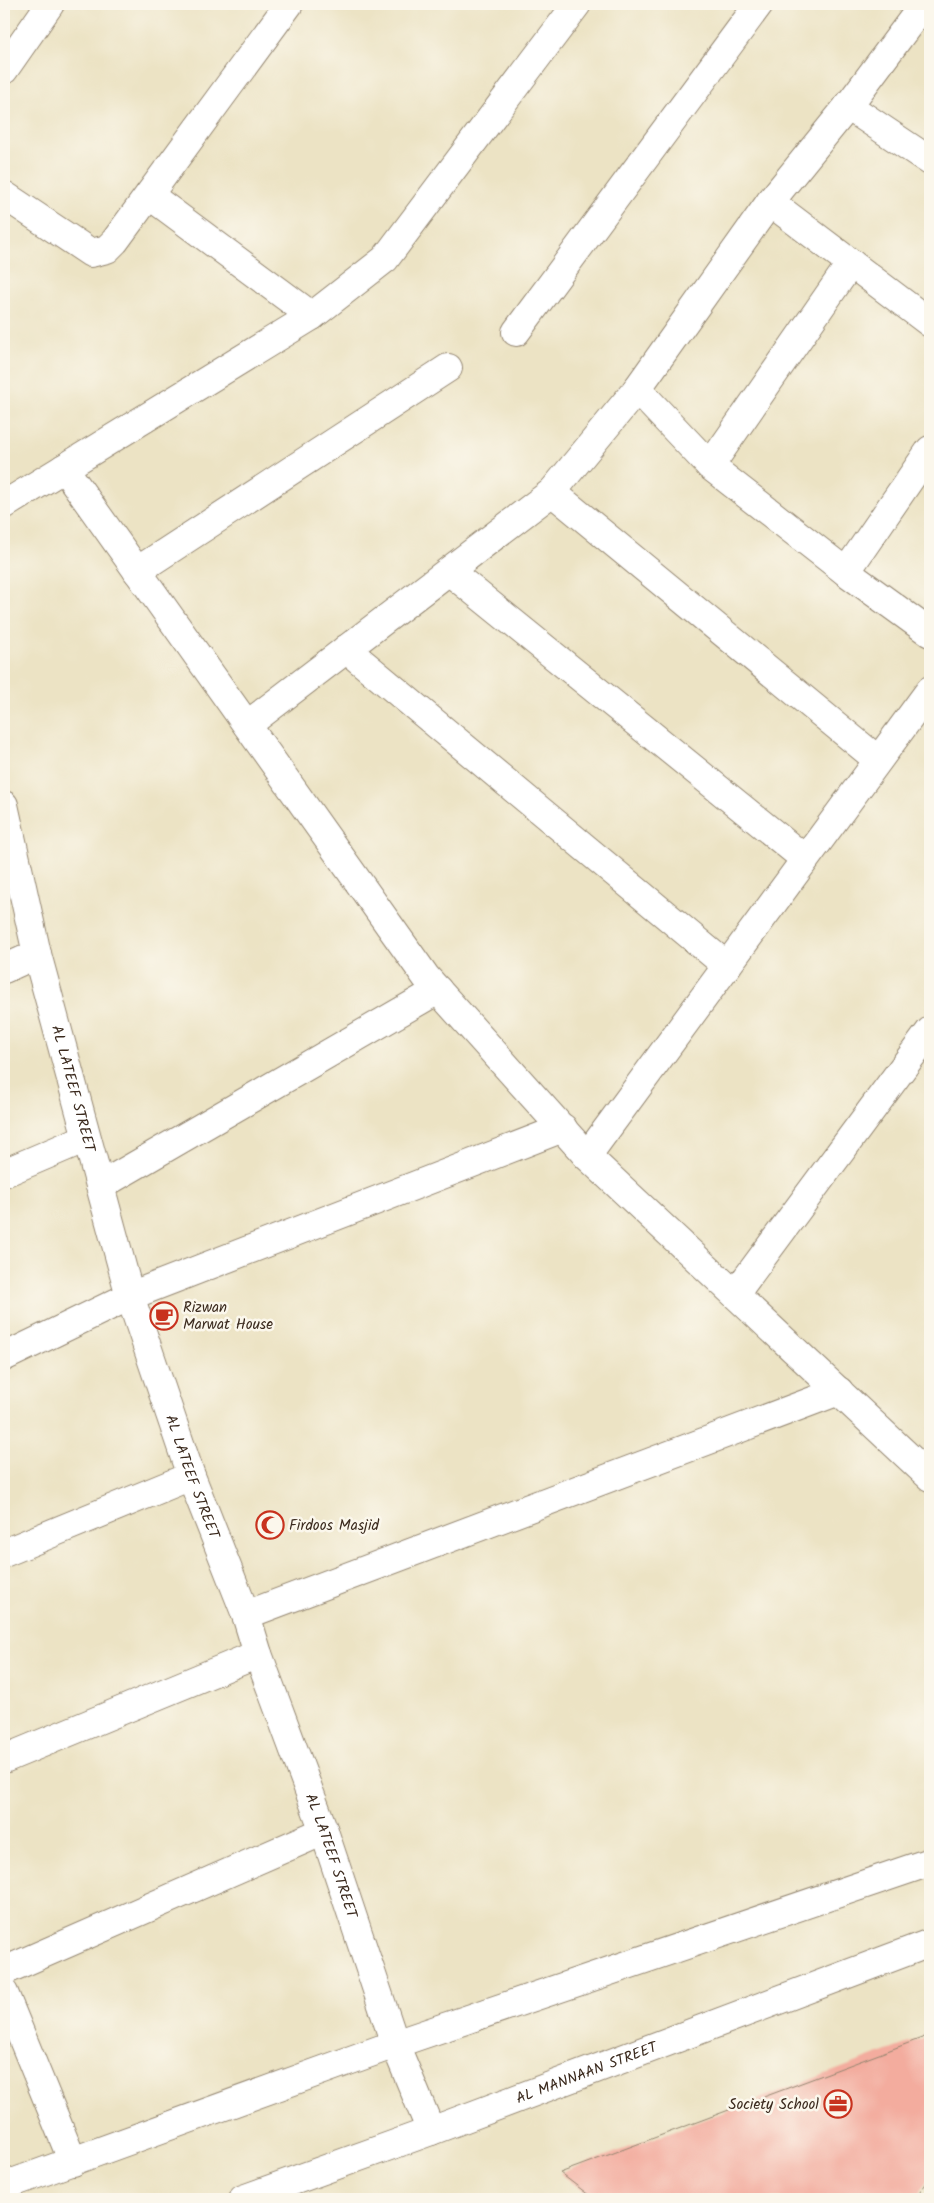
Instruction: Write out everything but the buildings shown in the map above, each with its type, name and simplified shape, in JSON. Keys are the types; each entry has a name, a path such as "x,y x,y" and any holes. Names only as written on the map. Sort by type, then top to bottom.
{"street":[{"path":"4,70 50,4"},
{"path":"4,195 91,253 107,249 115,241 289,4"},
{"path":"4,505 312,316 384,258 577,4"},
{"path":"516,332 759,4"},
{"path":"247,725 552,492 637,389 770,202 848,106 924,4"},
{"path":"848,106 930,161"},
{"path":"149,195 312,316"},
{"path":"770,202 852,263 927,313"},
{"path":"710,466 852,263"},
{"path":"137,571 448,368"},
{"path":"637,389 710,466 846,572 930,633"},
{"path":"846,572 930,450"},
{"path":"64,468 438,990 587,1156 930,1477"},
{"path":"552,492 878,760"},
{"path":"449,571 805,859"},
{"path":"346,649 727,966"},
{"path":"587,1156 930,690"},
{"name":"AL LATEEF STREET","path":"4,805 37,954 130,1296 191,1476 246,1615 258,1654 324,1831 395,2044 431,2131"},
{"path":"4,969 37,954"},
{"path":"100,1186 438,990"},
{"path":"735,1294 930,1030"},
{"path":"4,1357 130,1296 563,1128"},
{"path":"4,1172 86,1138"},
{"path":"246,1615 839,1391"},
{"path":"4,1553 191,1476"},
{"path":"4,1758 258,1654"},
{"path":"4,1971 324,1831"},
{"path":"4,2186 395,2044 930,1862"},
{"name":"AL MANNAAN STREET","path":"243,2199 431,2131 930,1943"},
{"path":"4,1993 73,2162"}],"place":[{"name":"Rizwan Marwat House","path":"164,1316"},
{"name":"Firdoos Masjid","path":"270,1525"},
{"name":"Society School","path":"838,2104"}]}
